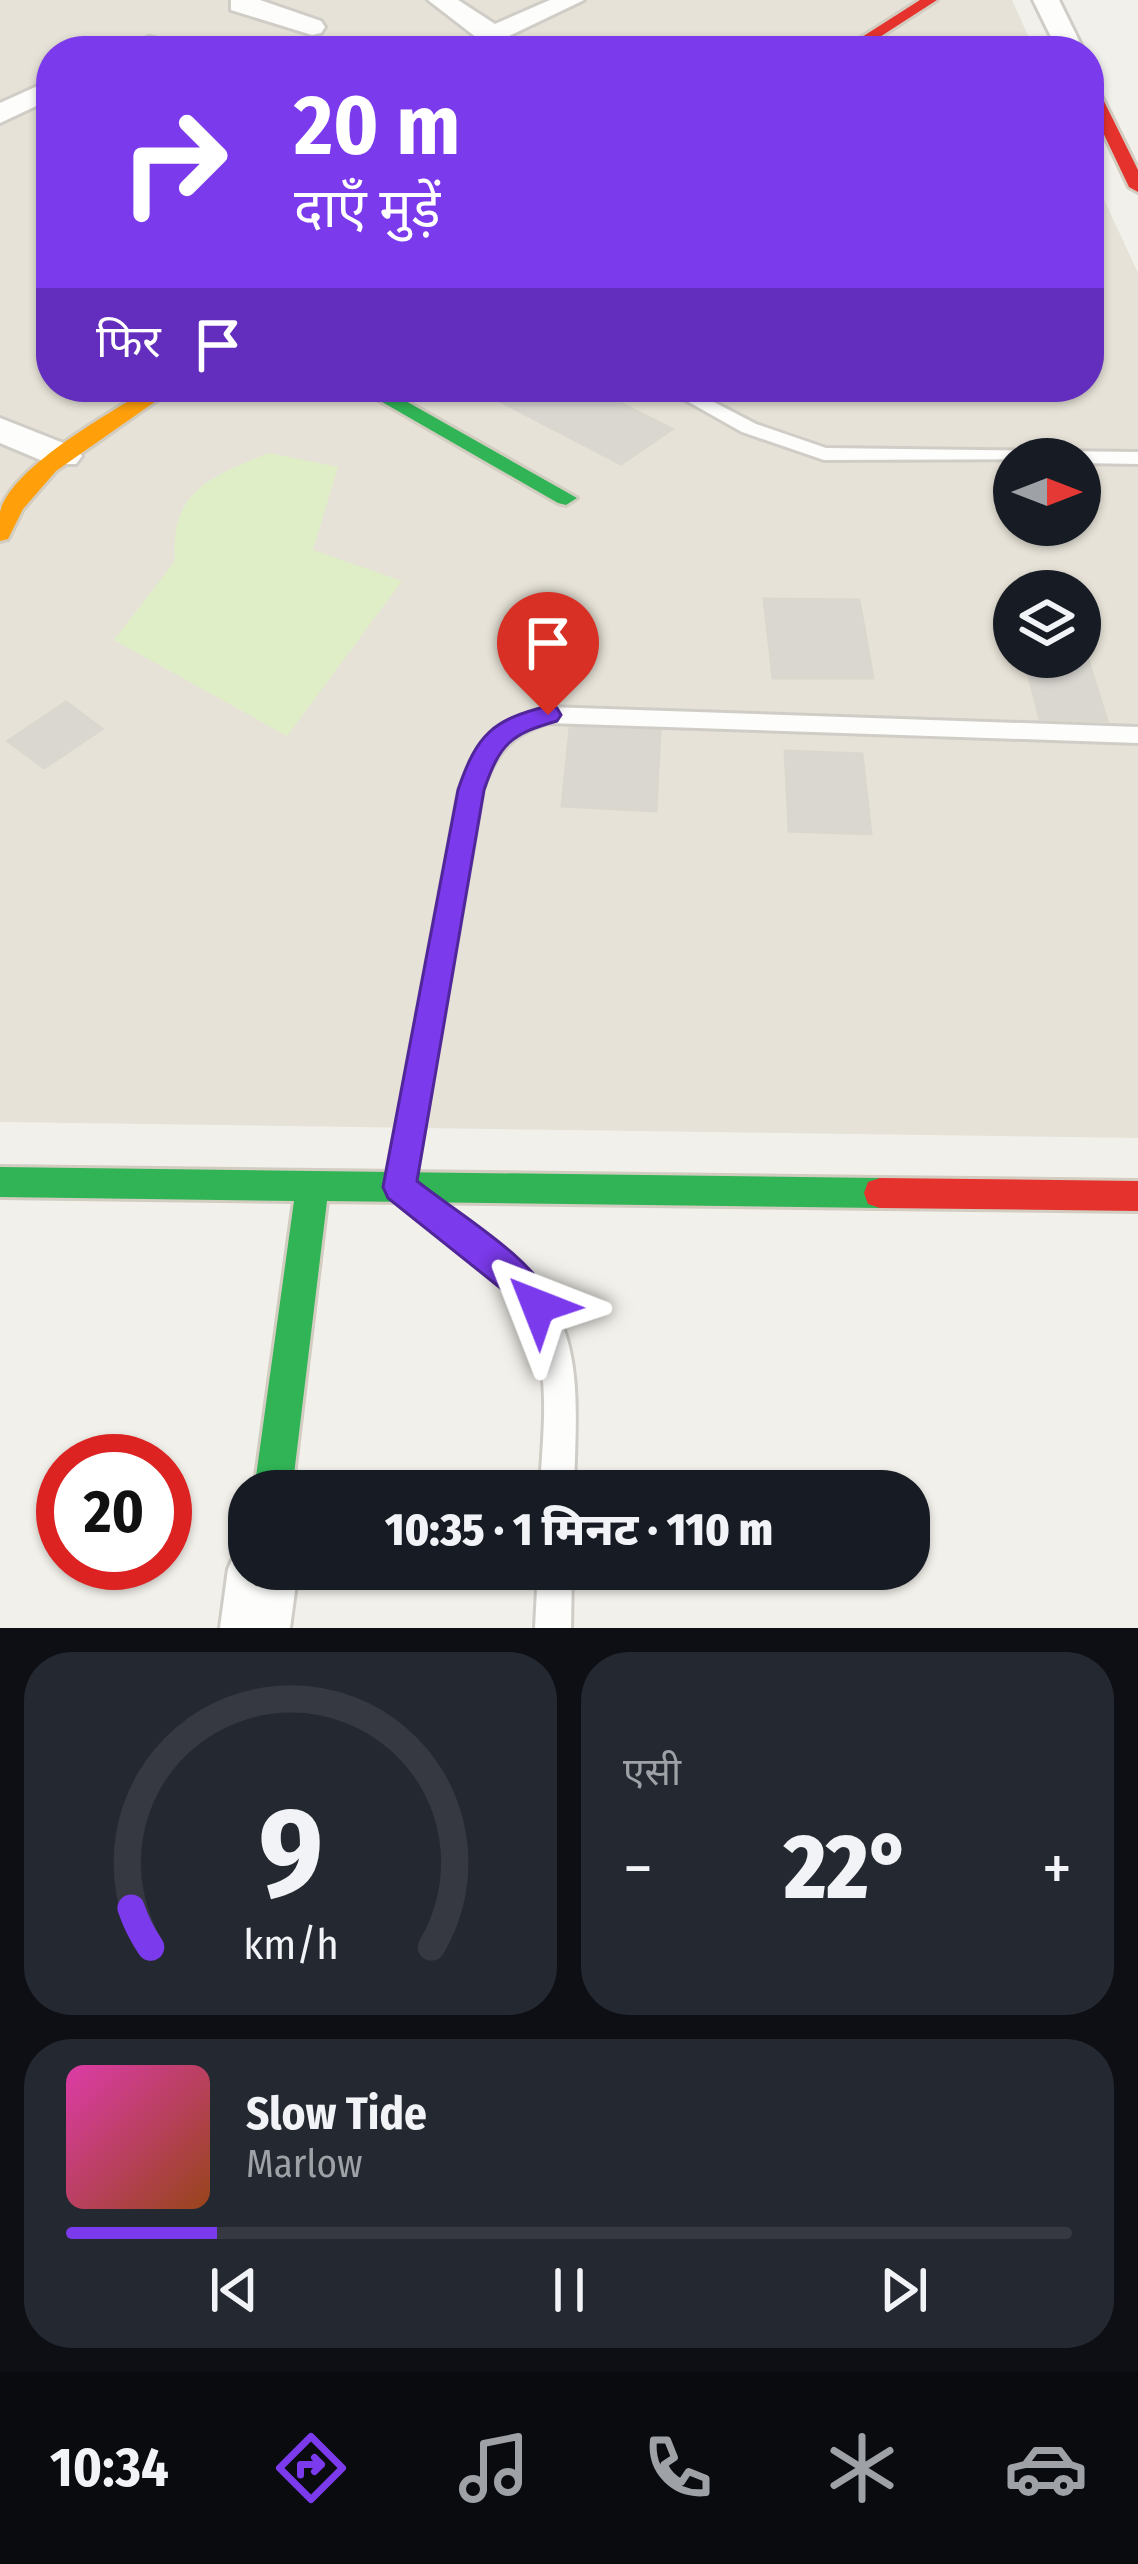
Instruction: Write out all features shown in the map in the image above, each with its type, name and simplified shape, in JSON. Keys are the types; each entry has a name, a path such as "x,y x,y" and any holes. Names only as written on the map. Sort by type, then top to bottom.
{"street":[{"path":"247,0 242,8 312,27"},
{"path":"510,36 571,0"},
{"path":"872,36 930,0"},
{"path":"1046,0 1064,36"},
{"path":"447,1 492,36"},
{"path":"0,114 36,96"},
{"path":"1104,118 1138,187"},
{"path":"1,524 21,494 64,456 144,402"},
{"path":"393,402 566,498"},
{"path":"2,433 64,456"},
{"path":"0,1183 1138,1196"},
{"path":"276,1470 312,1186"},
{"path":"255,1628 260,1590"}],"lane":[{"path":"699,402 749,428 824,454 1138,458"},
{"path":"557,1470 559,1384 554,1343 538,1306 515,1279 399,1187 471,790 481,760 512,724 548,715 1138,735"},
{"path":"554,1628 555,1590"}],"shaded area":[{"path":"0,0 1012,0 1028,36 36,36 36,402 1104,402 1104,199 1138,273 1138,1138 0,1122"}],"green space":[{"path":"269,453 338,467 313,550 402,581 287,736 114,640 175,561 179,517 187,502 213,479"}],"building":[{"path":"502,402 618,402 672,429 621,464"},
{"path":"764,599 859,600 873,678 773,678"},
{"path":"1029,678 1094,678 1107,721 1040,719"},
{"path":"66,702 102,729 44,768 8,741"},
{"path":"570,728 660,731 656,811 562,806"},
{"path":"785,751 862,754 871,834 789,831"}],"traffic: fast":[{"path":"393,402 566,498"},
{"path":"0,1182 880,1193"},
{"path":"276,1470 312,1186"}],"traffic: slow":[{"path":"0,534 12,509 48,466 142,402"}],"traffic: jam":[{"path":"872,36 930,0"},
{"path":"1104,118 1138,187"},
{"path":"880,1193 1138,1196"}],"route":[{"path":"538,1306 515,1279 399,1187 471,790 481,760 496,739 512,724 548,715"}]}
